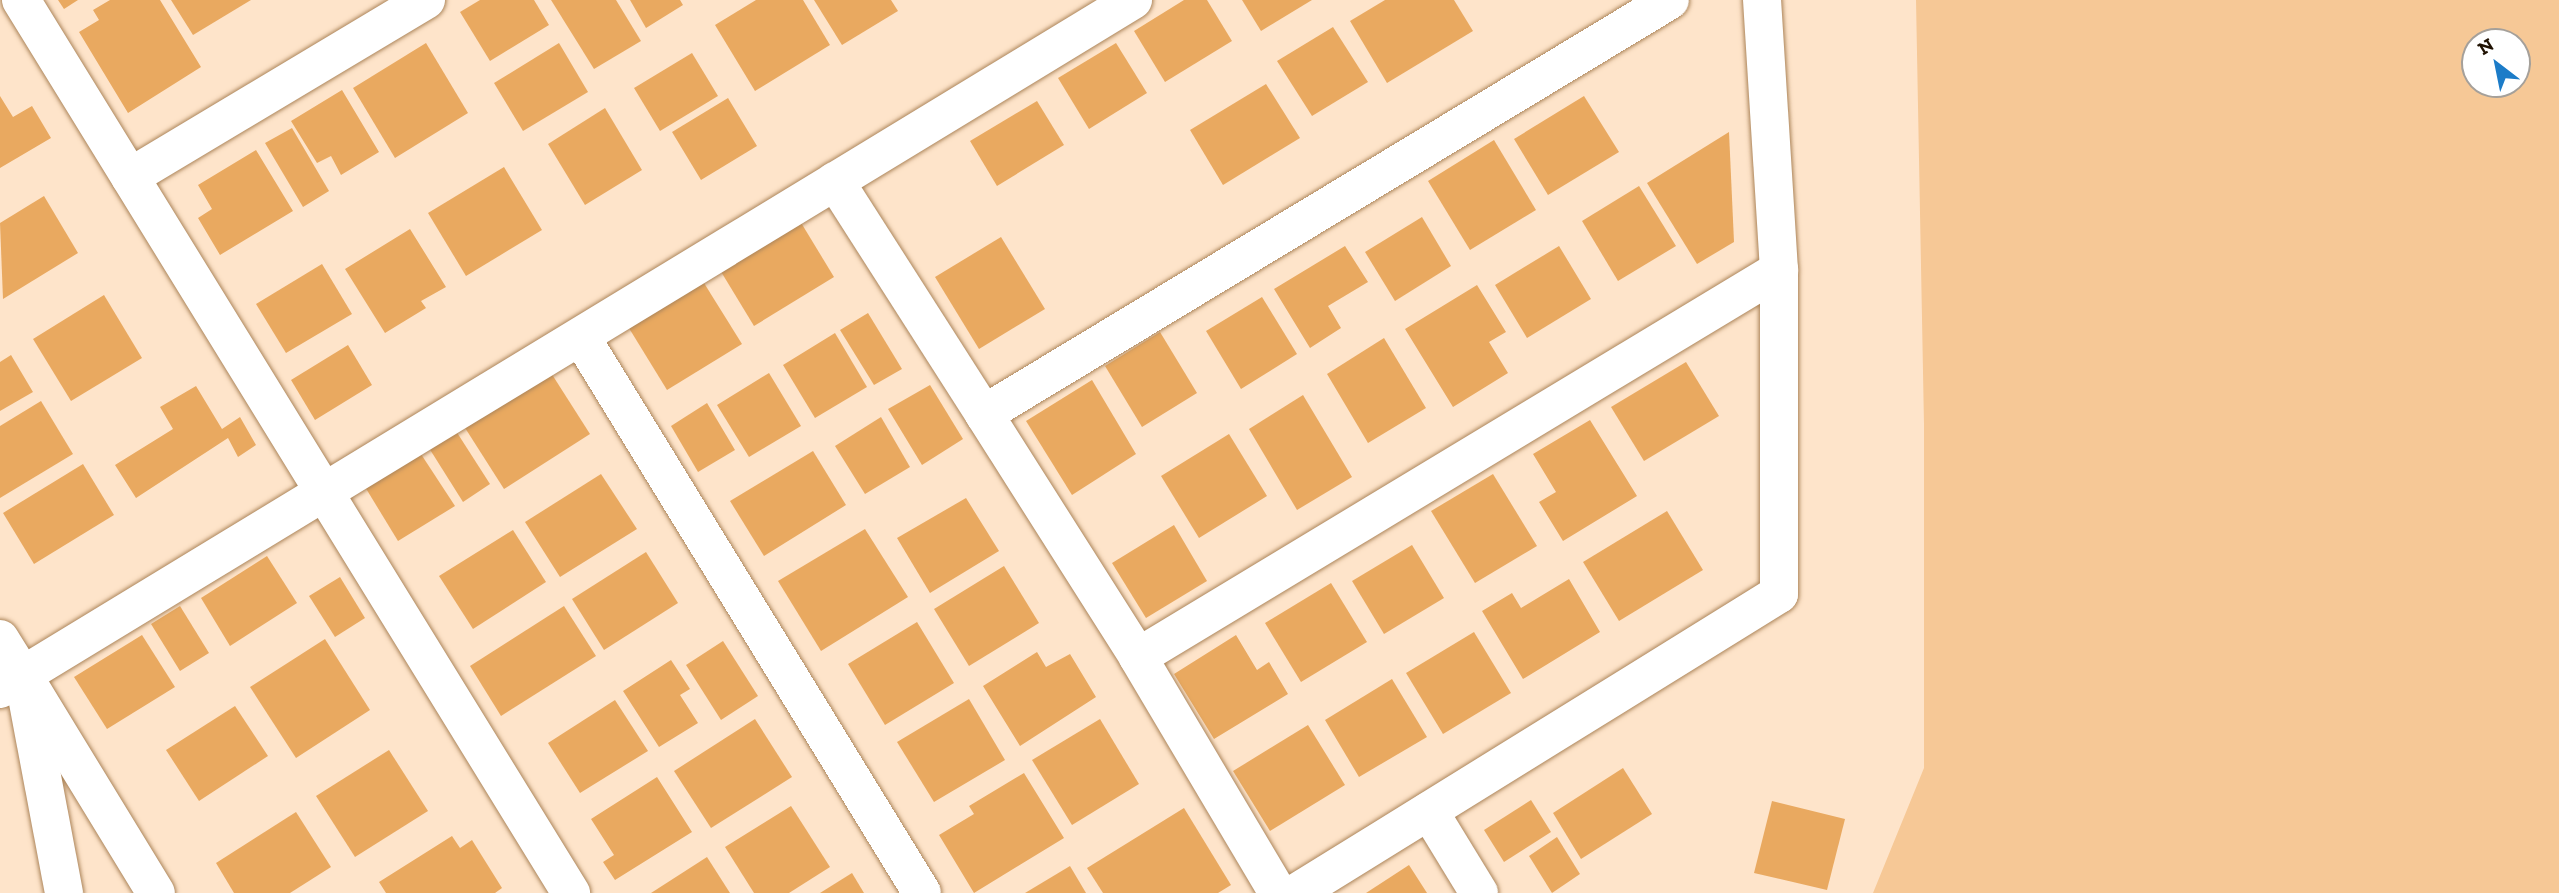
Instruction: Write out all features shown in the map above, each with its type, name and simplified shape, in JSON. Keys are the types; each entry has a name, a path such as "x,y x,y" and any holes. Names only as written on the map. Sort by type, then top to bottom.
{"street":[{"path":"21,0 571,893"},
{"path":"130,177 426,0"},
{"path":"11,683 1133,0"},
{"path":"984,414 1670,0"},
{"path":"1296,893 1779,594 1779,270 1762,0"},
{"path":"835,181 1138,657 1278,893"},
{"path":"1138,657 1779,270"},
{"path":"581,337 922,893"},
{"path":"0,639 64,893"},
{"path":"11,683 156,893"},
{"path":"1429,811 1479,893"}],"shaded area":[{"path":"1916,0 2559,0 2559,893 1873,893 1924,768 1924,425"}],"building":[{"path":"58,0 78,0 64,9"},
{"path":"110,0 160,0 201,67 128,113 79,32 99,20 93,10"},
{"path":"171,0 251,0 193,35"},
{"path":"480,0 534,0 549,25 490,61 460,12"},
{"path":"551,0 616,0 641,41 594,69"},
{"path":"630,0 680,0 683,5 646,28"},
{"path":"756,0 803,0 830,45 755,91 715,25"},
{"path":"814,0 891,0 898,11 842,45"},
{"path":"1184,0 1207,0 1232,41 1165,82 1134,31"},
{"path":"1242,0 1312,0 1261,31"},
{"path":"1385,0 1454,0 1473,31 1387,83 1350,21"},
{"path":"1333,27 1368,82 1312,116 1277,61"},
{"path":"426,43 468,113 395,158 353,88"},
{"path":"559,43 588,92 523,131 494,83"},
{"path":"1116,43 1147,93 1089,129 1058,78"},
{"path":"692,53 718,96 660,131 634,88"},
{"path":"1266,84 1300,138 1223,185 1190,130"},
{"path":"342,90 379,152 341,175 331,156 317,163 291,121"},
{"path":"0,96 13,117 32,106 51,138 0,168"},
{"path":"1584,96 1619,152 1548,195 1514,139"},
{"path":"728,98 757,146 701,180 672,132"},
{"path":"1037,101 1064,145 997,186 970,141"},
{"path":"605,108 642,170 585,205 548,144"},
{"path":"292,128 329,191 303,207 265,143"},
{"path":"1729,132 1734,242 1697,264 1647,183"},
{"path":"1494,140 1536,210 1470,250 1428,181"},
{"path":"256,150 293,211 220,255 198,218 212,209 198,185"},
{"path":"504,167 542,230 466,276 428,213"},
{"path":"1639,186 1676,246 1618,281 1582,221"},
{"path":"44,196 78,253 3,299 0,223"},
{"path":"1422,217 1451,266 1395,301 1365,252"},
{"path":"800,221 834,277 754,326 720,270"},
{"path":"410,229 446,287 421,301 426,308 385,333 345,269"},
{"path":"1001,237 1045,309 979,349 935,277"},
{"path":"1345,246 1368,282 1328,306 1341,328 1310,348 1274,289"},
{"path":"1559,246 1591,299 1527,338 1495,285"},
{"path":"322,264 352,314 286,353 256,304"},
{"path":"699,275 742,344 667,390 624,320"},
{"path":"1477,285 1506,332 1489,342 1508,373 1453,407 1405,329"},
{"path":"104,295 142,358 71,401 33,339"},
{"path":"1262,297 1297,354 1241,389 1206,331"},
{"path":"868,313 902,369 874,385 840,330"},
{"path":"1160,332 1197,393 1142,427 1105,366"},
{"path":"835,333 867,387 815,418 783,365"},
{"path":"1384,338 1426,408 1368,443 1327,374"},
{"path":"348,345 372,385 315,420 291,380"},
{"path":"11,355 33,392 0,411 0,362"},
{"path":"1686,362 1719,416 1644,461 1611,407"},
{"path":"546,365 590,434 504,489 460,420"},
{"path":"769,373 801,426 749,457 717,405"},
{"path":"1092,380 1136,454 1072,495 1026,421"},
{"path":"930,385 963,439 922,465 888,409"},
{"path":"196,386 222,429 240,417 256,445 238,457 228,438 136,498 115,465 173,429 160,407"},
{"path":"1303,395 1352,477 1297,510 1249,429"},
{"path":"41,401 73,454 0,498 0,426"},
{"path":"707,403 735,450 698,472 671,426"},
{"path":"881,417 910,467 865,494 835,446"},
{"path":"1590,420 1637,496 1563,541 1539,502 1556,492 1533,454"},
{"path":"456,431 490,484 463,502 429,448"},
{"path":"1229,434 1267,496 1199,538 1161,476"},
{"path":"417,448 455,506 398,541 362,482"},
{"path":"813,451 846,505 764,556 730,501"},
{"path":"83,464 114,515 34,564 3,513"},
{"path":"601,474 637,529 560,577 525,522"},
{"path":"1493,474 1537,546 1475,583 1431,511"},
{"path":"966,498 999,551 930,593 897,538"},
{"path":"1667,511 1703,570 1619,621 1583,562"},
{"path":"1174,525 1207,581 1146,618 1112,563"},
{"path":"865,529 908,597 821,651 778,581"},
{"path":"513,530 546,582 473,629 439,576"},
{"path":"1412,545 1444,598 1384,634 1352,581"},
{"path":"646,552 678,603 604,650 572,599"},
{"path":"267,556 297,603 230,646 201,598"},
{"path":"1004,566 1039,623 969,666 934,609"},
{"path":"340,577 365,618 335,637 309,596"},
{"path":"1569,579 1600,632 1523,679 1482,611 1512,593 1521,608"},
{"path":"1331,583 1367,642 1301,682 1265,623"},
{"path":"180,606 209,653 180,671 151,624"},
{"path":"564,606 596,656 501,716 470,666"},
{"path":"917,622 954,683 885,725 848,664"},
{"path":"1474,632 1511,693 1443,734 1406,673"},
{"path":"142,635 175,687 107,729 74,677"},
{"path":"1236,635 1257,670 1269,662 1288,694 1214,739 1174,674"},
{"path":"325,639 370,710 296,758 250,687"},
{"path":"723,641 758,696 721,720 686,665"},
{"path":"1037,652 1046,667 1070,654 1096,697 1020,746 983,686"},
{"path":"671,660 690,689 680,695 698,723 659,747 623,691"},
{"path":"1392,679 1427,737 1359,777 1325,720"},
{"path":"969,699 1005,760 934,802 897,742"},
{"path":"615,700 648,751 580,793 548,743"},
{"path":"235,706 268,756 199,801 166,750"},
{"path":"755,719 792,777 711,828 674,771"},
{"path":"1100,719 1139,784 1072,825 1032,760"},
{"path":"1308,725 1345,785 1270,831 1233,771"},
{"path":"389,750 428,811 355,857 316,796"},
{"path":"1623,768 1652,814 1581,859 1553,813"},
{"path":"1024,773 1064,838 974,893 939,835 974,814 969,806"},
{"path":"657,777 692,832 615,880 603,862 614,855 591,819"},
{"path":"1531,800 1551,832 1504,862 1484,830"},
{"path":"1772,801 1845,819 1827,890 1754,873"},
{"path":"791,806 830,867 789,893 754,893 725,847"},
{"path":"1184,808 1231,885 1218,893 1103,893 1087,868"},
{"path":"296,812 331,867 290,893 234,893 216,863"},
{"path":"452,836 460,848 472,840 502,888 495,893 386,893 379,882"},
{"path":"1557,837 1580,874 1552,893 1529,856"},
{"path":"707,857 730,893 651,893"},
{"path":"1409,865 1427,893 1366,893"},
{"path":"1070,866 1086,893 1025,893"},
{"path":"852,873 864,893 820,893"}]}
